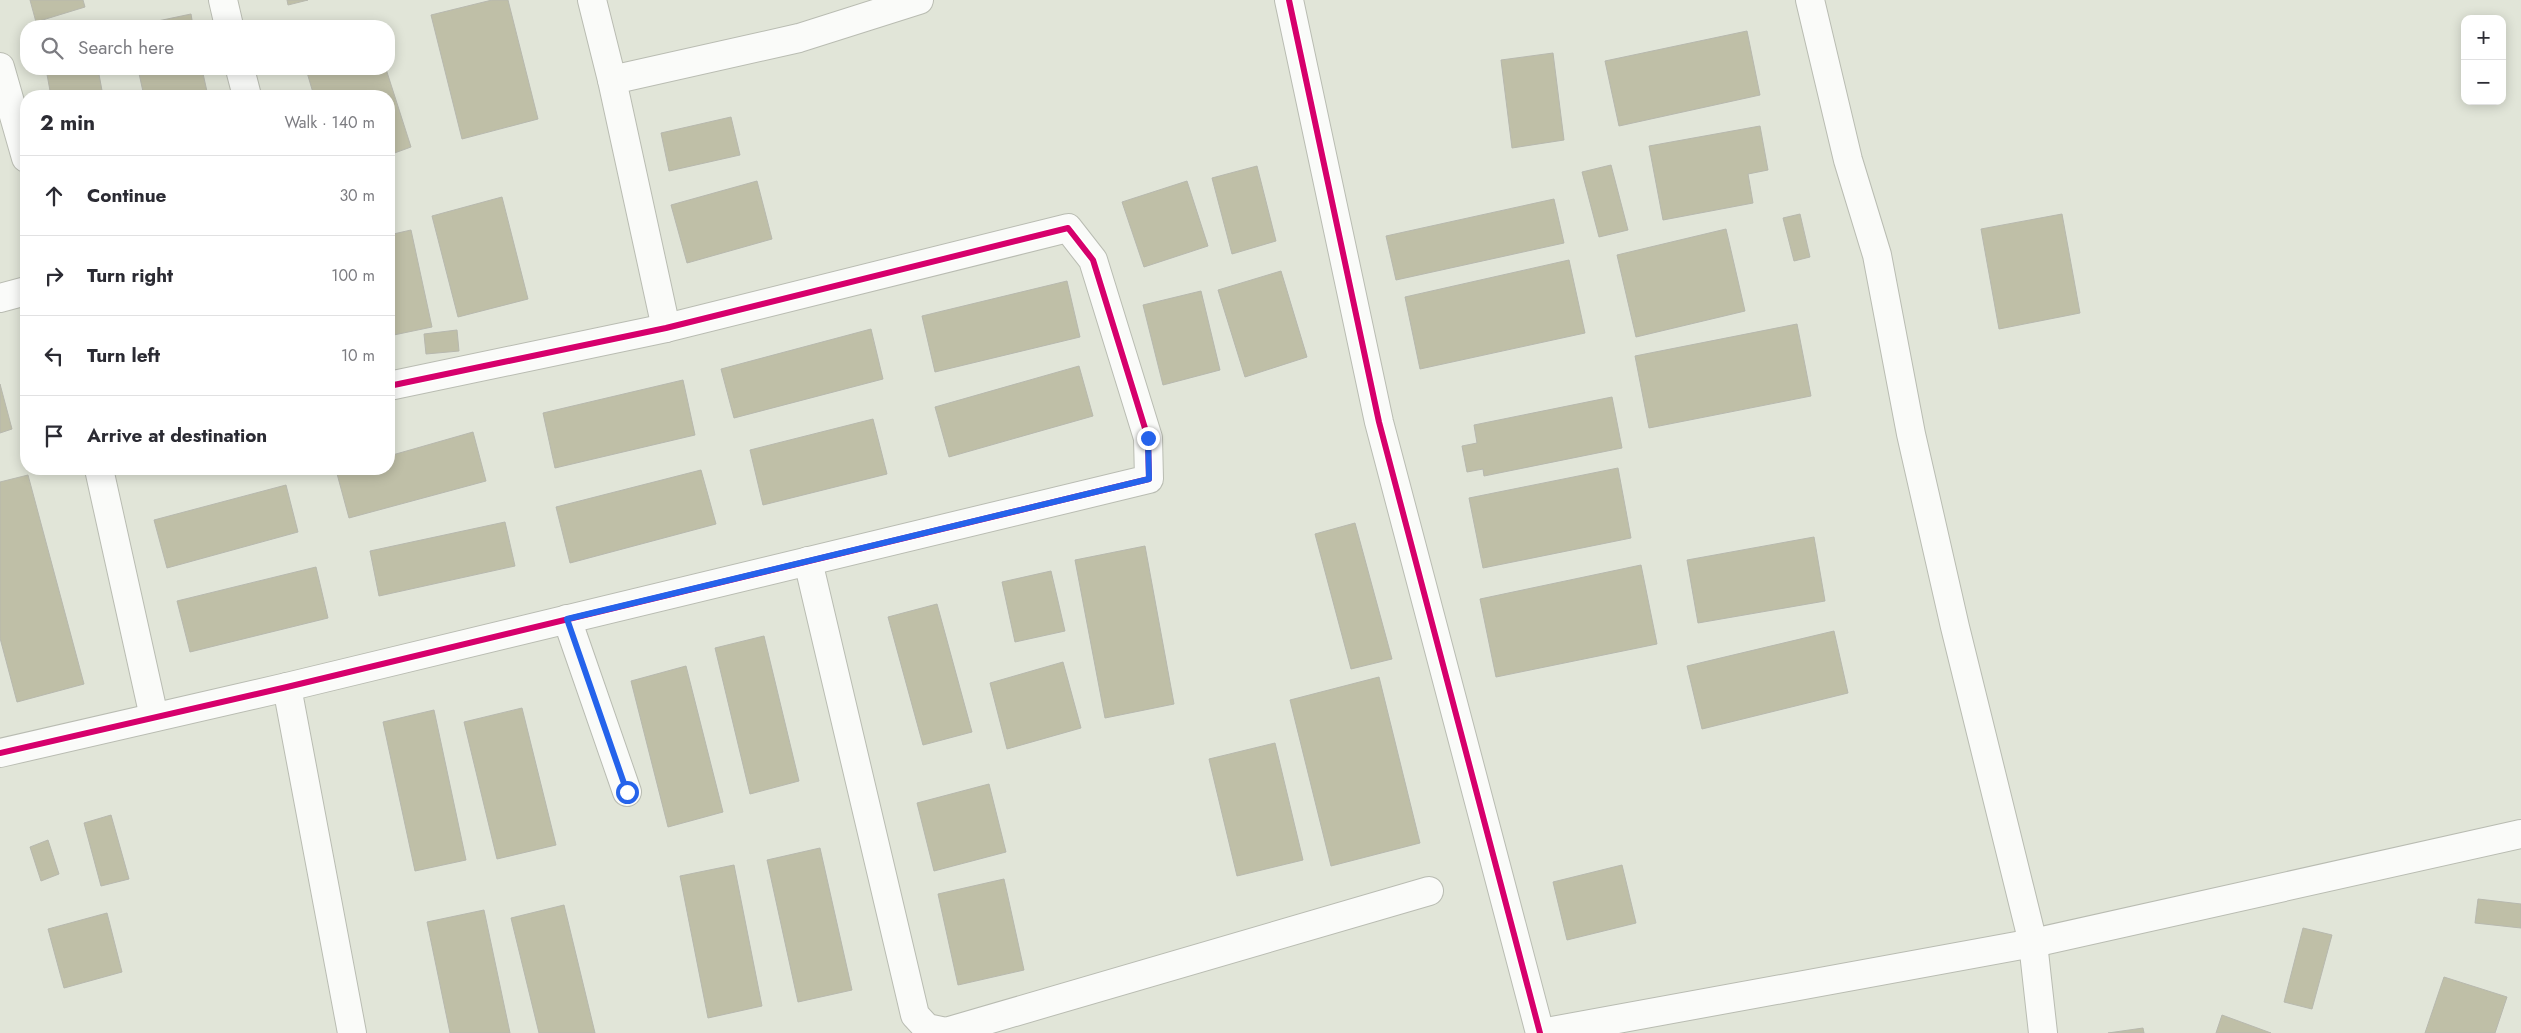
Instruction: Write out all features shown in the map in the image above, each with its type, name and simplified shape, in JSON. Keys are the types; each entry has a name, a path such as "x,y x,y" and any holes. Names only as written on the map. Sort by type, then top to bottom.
{"street":[{"path":"223,0 228,20"},
{"path":"592,0 612,80 666,328"},
{"path":"612,80 799,38 919,0"},
{"path":"1289,0 1379,422 1541,1033 2033,943 2521,834"},
{"path":"1810,0 1848,160 1877,255 1913,443 1955,627 2033,943 2043,1033"},
{"path":"0,67 20,137"},
{"path":"242,75 245,90"},
{"path":"0,752 287,687 1149,479 1148,438 1093,260 1068,228 666,328 395,385"},
{"path":"0,298 20,293"},
{"path":"100,475 154,717"},
{"path":"808,561 915,1015 927,1028 946,1032 1428,891"},
{"path":"567,619 627,792"},
{"path":"287,687 352,1033"}],"building":[{"path":"30,0 83,0 85,7 43,20 35,20"},
{"path":"287,0 308,0 288,5"},
{"path":"492,0 508,0 538,119 462,139 431,15"},
{"path":"191,14 192,20 162,20"},
{"path":"1747,31 1760,95 1619,126 1605,61"},
{"path":"1553,53 1564,140 1512,148 1501,60"},
{"path":"47,75 99,75 102,90 50,90"},
{"path":"139,75 203,75 207,90 143,90"},
{"path":"308,75 388,75 393,90 312,90"},
{"path":"395,97 411,147 395,153"},
{"path":"731,117 740,155 669,171 661,133"},
{"path":"1760,126 1768,170 1748,174 1753,203 1663,220 1649,146"},
{"path":"1611,165 1628,230 1599,237 1582,172"},
{"path":"1257,166 1276,241 1232,254 1212,178"},
{"path":"757,181 772,239 687,263 671,205"},
{"path":"1187,181 1208,246 1144,267 1122,202"},
{"path":"502,197 528,299 458,317 432,216"},
{"path":"1554,199 1564,243 1396,280 1386,236"},
{"path":"1800,214 1810,257 1794,261 1783,218"},
{"path":"2062,214 2080,313 1999,329 1981,229"},
{"path":"1726,229 1745,311 1636,337 1617,255"},
{"path":"411,230 432,327 395,335 395,234"},
{"path":"1569,260 1585,333 1420,369 1405,297"},
{"path":"1281,271 1307,357 1245,377 1218,290"},
{"path":"1067,281 1080,337 935,372 922,316"},
{"path":"1201,291 1220,370 1163,385 1143,305"},
{"path":"1797,324 1811,396 1649,428 1635,356"},
{"path":"871,329 883,379 734,418 721,369"},
{"path":"457,330 459,351 426,354 424,334"},
{"path":"1079,366 1093,416 949,457 935,407"},
{"path":"683,380 695,435 555,468 543,413"},
{"path":"0,384 12,429 0,433"},
{"path":"1612,397 1622,448 1484,476 1483,469 1467,472 1462,446 1477,443 1474,425"},
{"path":"873,419 887,474 763,505 750,450"},
{"path":"473,432 486,481 349,518 337,475 395,475 395,454"},
{"path":"1618,468 1631,538 1483,568 1469,498"},
{"path":"701,470 716,524 570,563 556,507"},
{"path":"28,475 84,684 17,702 0,638 0,482"},
{"path":"286,485 298,532 167,568 154,520"},
{"path":"505,522 515,566 379,596 370,551"},
{"path":"1355,523 1392,659 1351,669 1315,534"},
{"path":"1814,537 1825,601 1698,623 1687,560"},
{"path":"1145,546 1174,704 1105,718 1075,560"},
{"path":"1641,565 1657,644 1496,677 1480,599"},
{"path":"316,567 328,618 190,652 177,601"},
{"path":"1051,571 1065,631 1015,642 1002,582"},
{"path":"937,604 972,732 923,745 888,617"},
{"path":"1834,631 1848,693 1702,729 1687,666"},
{"path":"764,636 799,781 750,794 715,648"},
{"path":"1063,662 1081,728 1007,749 990,683"},
{"path":"686,666 723,812 668,827 631,681"},
{"path":"1379,677 1420,843 1331,866 1290,700"},
{"path":"522,708 556,845 497,859 464,722"},
{"path":"434,710 466,860 415,871 383,722"},
{"path":"1275,743 1303,860 1237,876 1209,759"},
{"path":"989,784 1006,852 934,871 917,803"},
{"path":"111,815 129,879 101,886 84,823"},
{"path":"48,840 59,874 41,881 30,847"},
{"path":"820,848 852,990 798,1002 767,860"},
{"path":"734,865 762,1006 708,1018 680,876"},
{"path":"1622,865 1636,923 1567,940 1553,882"},
{"path":"1004,879 1024,970 958,985 938,894"},
{"path":"2478,899 2521,904 2521,928 2475,923"},
{"path":"564,905 595,1033 539,1033 511,918"},
{"path":"484,910 510,1033 450,1033 427,922"},
{"path":"107,913 122,972 64,988 48,929"},
{"path":"2303,928 2332,935 2312,1009 2284,1002"},
{"path":"2444,977 2507,997 2495,1033 2425,1033"},
{"path":"2222,1015 2271,1033 2216,1033"},
{"path":"2143,1028 2144,1033 2108,1033"}],"cycle path":[{"path":"1289,0 1379,422 1540,1033"},
{"path":"0,753 287,687 1149,479 1148,438 1093,260 1068,228 666,328 395,385"}],"route":[{"path":"627,792 567,619 1149,479 1148,438"}]}
